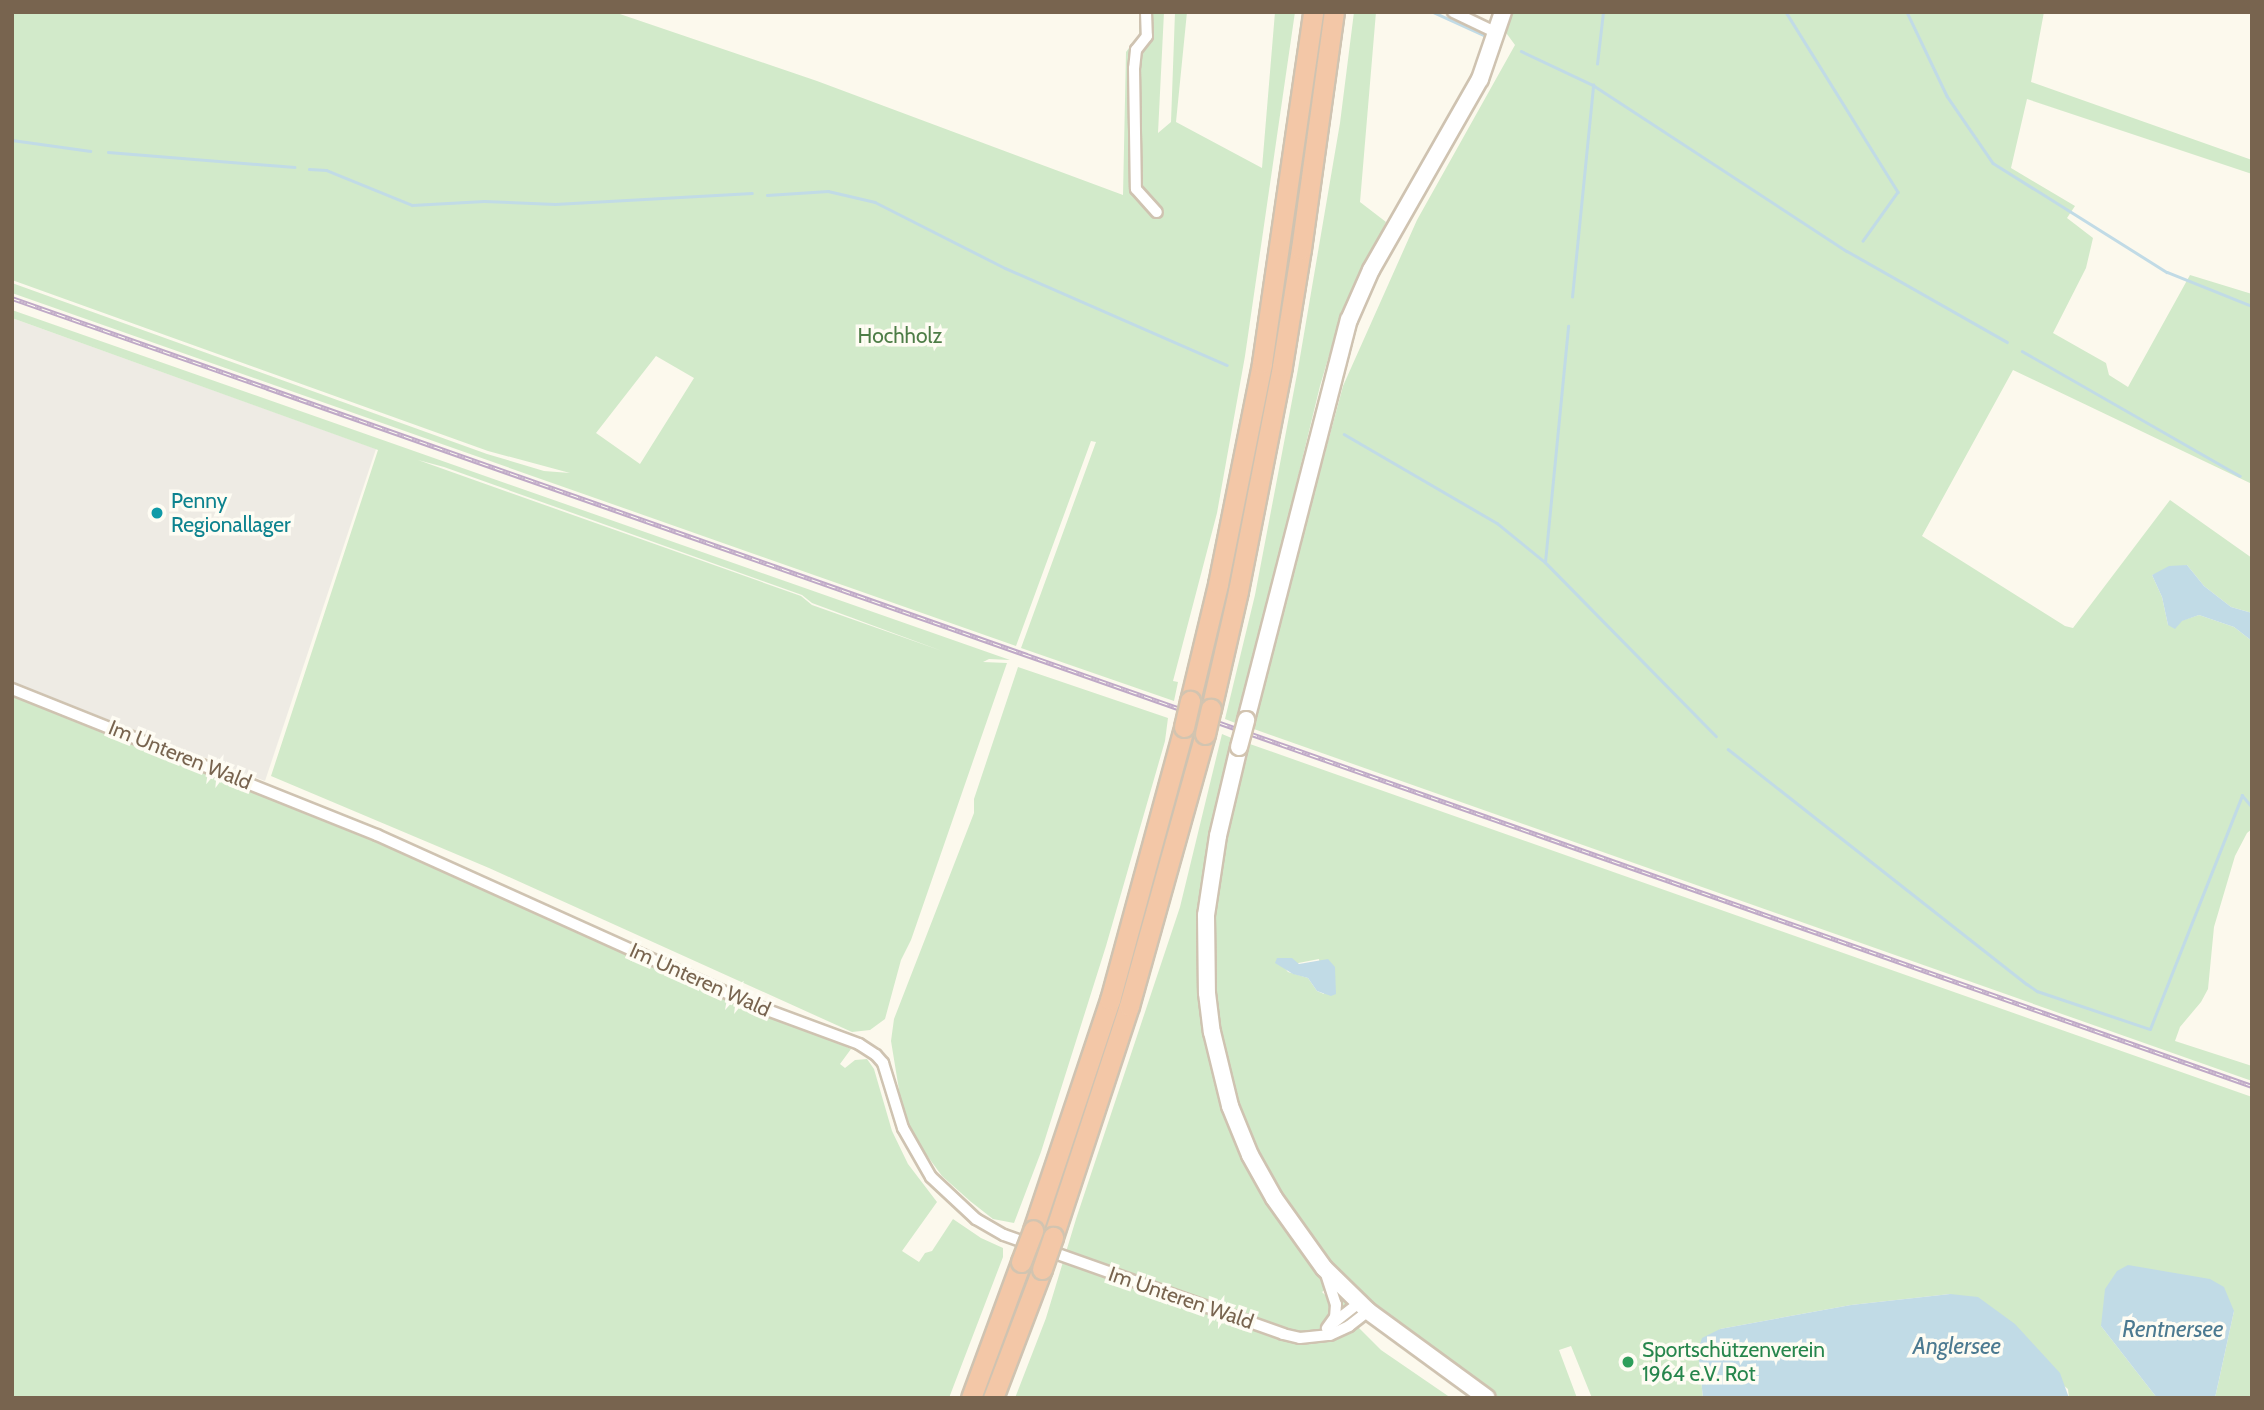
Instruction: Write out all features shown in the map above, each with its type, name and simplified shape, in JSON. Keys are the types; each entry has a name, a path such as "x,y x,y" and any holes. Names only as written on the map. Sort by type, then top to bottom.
{"highway":[{"path":"971,1398 1033,1230 1110,1000 1184,727 1221,571 1270,318 1313,12"},
{"path":"993,1398 1054,1237 1129,1006 1205,734 1241,578 1284,353 1334,12"}],"main road":[{"path":"1487,1398 1364,1307 1324,1268 1274,1198 1250,1154 1230,1106 1212,1031 1207,993 1206,915 1218,836 1239,747 1349,320 1371,270 1480,79 1503,12"}],"street":[{"path":"1146,12 1147,36 1136,50 1134,68 1136,189 1157,212"},
{"path":"1453,12 1497,33"},
{"name":"Im Unteren Wald","path":"12,690 377,835 751,1004 859,1044 883,1063 903,1128 931,1177 953,1200 1004,1235 1300,1338 1330,1335 1349,1325 1364,1307"},
{"path":"1324,1268 1336,1304 1335,1317 1327,1328"},
{"path":"1312,1336 1364,1307"}],"shaded area":[{"path":"12,318 376,449 265,781 12,682"}],"green space":[{"name":"Hochholz","path":"12,12 614,12 817,81 1123,195 1126,52 1139,35 1139,12 1164,12 1158,133 1171,122 1175,12 1187,12 1176,122 1262,168 1275,12 1295,12 1245,356 1217,513 1173,681 1178,682 1174,701 1021,648 1096,442 1091,441 1016,646 12,293 12,283 487,454 544,471 570,473 488,451 12,280","holes":["656,356 694,378 640,464 596,433"]},
{"path":"1354,12 1376,12 1360,202 1386,222 1342,312 1320,386 1238,724 1225,719 1255,595 1298,369 1340,123"},
{"path":"1510,12 2044,12 2031,82 2252,160 2252,174 2027,99 2011,168 2075,206 2067,218 2093,238 2086,268 2053,333 2106,363 2109,375 2128,387 2190,275 2252,294 2252,484 2013,370 1922,536 2065,626 2073,628 2170,500 2252,558 2252,613 2231,607 2204,586 2187,565 2152,575 2162,597 2168,625 2199,615 2234,627 2252,641 2252,829 2235,856 2214,927 2208,989 2180,1027 2175,1041 2252,1066 2252,1081 1251,728 1343,386 1417,220 1515,45 1504,30"},
{"path":"12,310 1010,660 989,659 983,662 1007,663 911,940 901,960 885,1019 870,1030 852,1032 489,868 271,776 378,450 12,318","holes":["418,460 802,595 812,603 942,651 812,605 801,596"]},
{"path":"1018,667 1168,718 1165,741 1106,946 1041,1152 1014,1223 993,1219 970,1201 942,1176 912,1135 900,1096 891,1041 894,1019 974,813 974,799"},
{"path":"12,696 266,793 621,951 851,1049 840,1064 845,1068 855,1060 867,1059 874,1069 892,1131 908,1164 937,1202 902,1251 919,1262 925,1253 932,1251 953,1219 981,1238 1003,1248 1003,1257 949,1398 12,1398"},
{"path":"1222,734 1234,739 1207,875 1215,1071 1306,1255 1326,1289 1322,1292 1340,1309 1343,1299 1348,1304 1348,1318 1356,1314 1352,1321 1381,1350 1451,1398 1015,1398 1046,1318 1076,1219 1180,907"},
{"path":"1247,743 2252,1097 2252,1398 2215,1398 2234,1311 2101,1326 2157,1398 2069,1398 2068,1389 1950,1294 1851,1305 1720,1329 1698,1351 1703,1398 1592,1398 1571,1346 1559,1350 1577,1398 1500,1398 1389,1316 1387,1319 1332,1268 1301,1231 1254,1153 1225,1068 1212,992 1212,915 1217,877","holes":["1319,959 1324,994 1317,991 1308,978 1288,972 1283,966"]}],"water":[{"path":"2187,565 2204,586 2231,607 2252,613 2252,641 2234,627 2199,615 2182,621 2175,629 2168,625 2162,597 2152,575 2169,566"},
{"path":"1277,958 1292,958 1299,964 1328,959 1335,967 1336,994 1331,996 1317,991 1308,978 1293,974 1275,963"},
{"name":"Rentnersee","path":"2128,1265 2210,1279 2224,1287 2234,1311 2215,1398 2157,1398 2101,1326 2105,1289 2117,1271"},
{"name":"Anglersee","path":"1950,1294 1978,1297 2015,1324 2060,1373 2069,1398 1703,1398 1698,1351 1702,1338 1720,1329 1851,1305"}],"waterway":[{"path":"1433,12 1486,36"},
{"path":"1597,64 1603,12"},
{"path":"1786,12 1898,192 1863,241"},
{"path":"1907,12 1947,96 1993,163 2167,272 2252,306"},
{"path":"1521,51 1593,85 1847,251 2007,342"},
{"path":"1572,297 1593,85"},
{"path":"12,140 90,151"},
{"path":"108,152 294,167"},
{"path":"309,169 326,170 412,205 484,201 555,204 752,193"},
{"path":"767,195 828,191 875,202 1005,268 1227,365"},
{"path":"1545,562 1568,326"},
{"path":"2022,351 2240,476"},
{"path":"1344,434 1497,523 1545,562 1716,736"},
{"path":"1728,749 2037,991 2150,1029 2242,795 2252,807"}],"railway":[{"path":"12,298 2252,1086"}],"place":[{"name":"Penny Regionallager","path":"157,513"},
{"name":"Sportschützenverein 1964 e.V. Rot","path":"1628,1362"}]}
